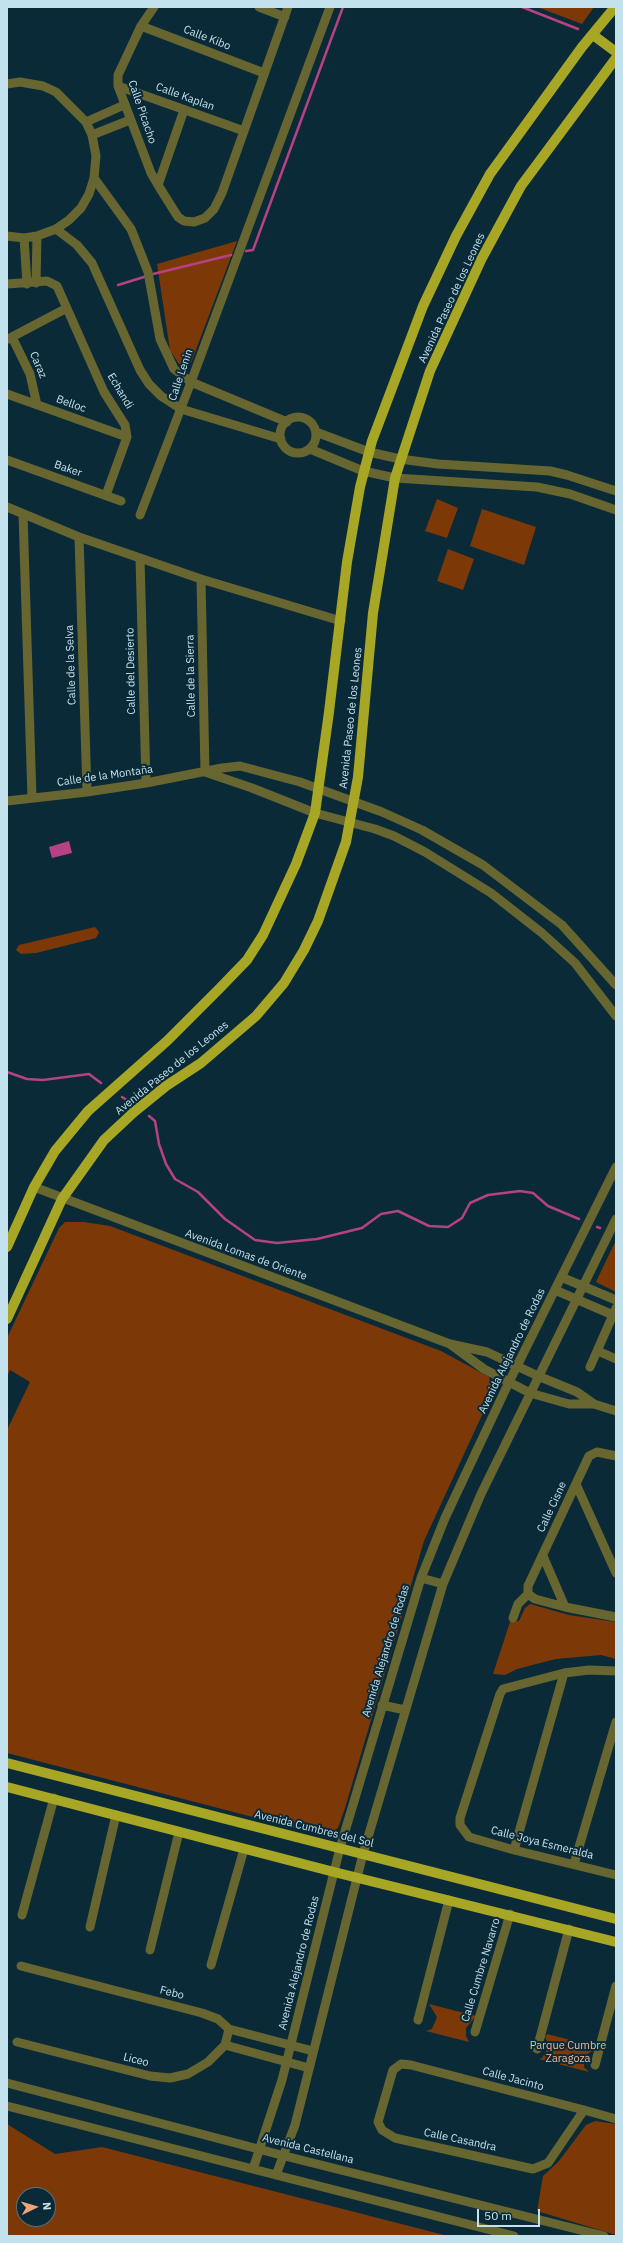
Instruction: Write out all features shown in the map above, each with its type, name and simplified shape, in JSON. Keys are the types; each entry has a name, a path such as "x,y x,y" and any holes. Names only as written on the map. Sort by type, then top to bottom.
{"main road":[{"name":"Avenida Paseo de los Leones","path":"7,1247 34,1187 55,1151 88,1111 167,1041 247,960 263,935 296,864 315,813 347,562 363,471 368,452 423,306 456,236 490,174 592,34 615,7"},
{"path":"592,34 616,52"},
{"name":"Avenida Paseo de los Leones","path":"7,1319 62,1199 104,1140 166,1086 201,1064 256,1016 284,983 304,950 318,921 346,842 354,801 373,613 395,478 430,371 482,258 521,186 616,58"},
{"name":"Avenida Cumbres del Sol","path":"7,1763 616,1919"},
{"path":"7,1787 357,1878 510,1914 616,1942"}],"street":[{"name":"Calle Picacho","path":"154,7 141,26 118,75 118,86 130,120 158,185 178,217 184,221 194,222 205,218 214,209 222,193 244,131"},
{"path":"259,7 285,17"},
{"path":"244,131 288,7"},
{"name":"Calle Lenin","path":"140,515 181,409 330,7"},
{"name":"Calle Kibo","path":"141,26 264,73"},
{"path":"7,84 20,82 43,86 56,92 86,122 92,135 96,156 94,178 89,194 80,208 69,220 56,229 37,236 24,238 7,236"},
{"name":"Calle Kaplan","path":"118,86 244,131"},
{"path":"86,122 124,105"},
{"path":"158,185 184,110"},
{"path":"92,135 130,120"},
{"path":"94,178 131,229 148,272 160,339 174,368 191,382 287,422"},
{"path":"56,229 77,245 92,263 140,370 149,384 161,396 181,409 281,439"},
{"path":"31,283 37,236"},
{"path":"24,238 31,283"},
{"name":"Echandi","path":"31,283 52,282 57,286 104,392 125,424 126,437"},
{"path":"7,284 31,283"},
{"path":"9,338 67,308"},
{"name":"Caraz","path":"9,338 30,374 38,405"},
{"name":"Belloc","path":"7,394 126,437"},
{"path":"298,418 304,418 314,426 316,432 315,441 310,449 304,452 292,452 287,449 281,439 283,427 287,422 298,418"},
{"path":"316,432 368,452 400,459 465,466 550,472 567,475 616,491"},
{"path":"106,495 126,437"},
{"path":"310,449 363,471 395,478 537,487 570,494 616,510"},
{"name":"Baker","path":"7,460 121,501"},
{"path":"7,507 80,537 201,579 340,621"},
{"path":"23,514 32,798"},
{"name":"Calle de la Selva","path":"80,537 86,792"},
{"name":"Calle del Desierto","path":"140,558 146,783"},
{"name":"Calle de la Sierra","path":"201,579 205,772"},
{"name":"Calle de la Montaña","path":"7,801 86,792 146,783 222,768 240,766 260,770 354,801 422,830 483,865 534,902 562,925 587,950 616,985"},
{"path":"205,772 252,788 315,813 394,836 425,852 491,893 542,933 575,963 616,1016"},
{"path":"575,963 587,950"},
{"name":"Avenida Alejandro de Rodas","path":"253,2169 291,2044 340,1848 421,1578 442,1525 509,1382 616,1167"},
{"name":"Avenida Lomas de Oriente","path":"34,1187 62,1199 450,1344 477,1348 577,1392 594,1404 616,1411"},
{"path":"276,2175 284,2156 309,2068 363,1854 443,1584 481,1494 616,1219"},
{"path":"562,1277 616,1300"},
{"path":"555,1290 614,1312 590,1367"},
{"name":"Avenida Lomas de Oriente","path":"450,1344 473,1362 530,1393 569,1404 594,1404"},
{"path":"598,1351 616,1359"},
{"name":"Calle Cisne","path":"528,1594 528,1586 587,1460 592,1453 602,1452 616,1456"},
{"path":"576,1484 616,1573"},
{"path":"543,1556 565,1607"},
{"path":"421,1578 443,1584"},
{"path":"513,1618 518,1604 528,1594 535,1599 565,1607 616,1616"},
{"path":"514,1850 564,1673 589,1670 616,1671"},
{"name":"Calle Joya Esmeralda","path":"564,1673 503,1689 500,1694 460,1818 460,1825 469,1837 514,1850 616,1875"},
{"path":"382,1705 405,1710"},
{"path":"574,1864 616,1722"},
{"path":"22,1915 54,1798"},
{"path":"90,1927 116,1815"},
{"path":"150,1950 179,1832"},
{"path":"211,1965 244,1849"},
{"path":"418,2020 449,1900"},
{"name":"Calle Cumbre Navarro","path":"475,2032 510,1914"},
{"path":"537,2049 569,1929"},
{"name":"Febo","path":"21,1966 202,2013 218,2019 229,2029 313,2051"},
{"path":"595,2065 616,1986"},
{"path":"229,2029 226,2045 309,2068"},
{"name":"Liceo","path":"17,2042 150,2076 170,2078 188,2074 208,2062 226,2045"},
{"name":"Calle Casandra","path":"404,2064 393,2070 378,2122 382,2130 394,2138 538,2168 548,2163 584,2110"},
{"name":"Calle Jacinto","path":"404,2064 616,2119"},
{"name":"Avenida Castellana","path":"7,2083 259,2150 604,2236"},
{"path":"7,2106 514,2236"}],"green space":[{"path":"537,7 594,7 582,24"},
{"path":"237,241 191,363 179,364 170,350 157,264"},
{"path":"437,499 458,508 447,538 425,531"},
{"path":"482,509 536,527 524,565 470,546"},
{"path":"448,549 474,559 463,590 437,581"},
{"path":"95,927 99,932 96,938 36,953 21,954 16,950 19,945"},
{"path":"65,1222 84,1222 110,1226 441,1351 489,1377 492,1389 488,1402 424,1541 345,1808 338,1828 330,1834 314,1833 7,1753 7,1430 30,1382 10,1370 7,1377 7,1338 59,1228"},
{"path":"616,1240 616,1292 596,1282"},
{"path":"530,1604 569,1615 616,1622 616,1659 601,1655 556,1659 517,1669 505,1675 493,1674 510,1622 519,1621 525,1608"},
{"path":"429,2004 476,2016 466,2028 466,2036 469,2042 426,2031 432,2029 437,2017"},
{"name":"Parque Cumbre Zaragoza","path":"547,2034 594,2046 592,2051 585,2056 584,2067 589,2072 539,2059 542,2058 547,2050 548,2044 545,2037"},
{"path":"595,2121 616,2124 616,2235 537,2211 543,2176 559,2161 586,2125"},
{"path":"7,2124 55,2154 102,2147 448,2236 7,2236"}],"shaded area":[{"path":"69,841 72,853 52,858 49,847"}],"waterway":[{"path":"246,251 253,250 343,7"},
{"path":"522,7 578,29"},
{"path":"153,274 231,255"},
{"path":"118,285 144,277"},
{"path":"7,1072 27,1079 43,1080 89,1074 101,1083"},
{"path":"122,1097 128,1101"},
{"path":"149,1116 155,1121 159,1144 166,1164 175,1179 198,1192 225,1219 255,1240 277,1243 317,1239 362,1228 381,1214 398,1211 429,1226 448,1227 462,1218 470,1203 488,1195 520,1191 533,1193 548,1206 579,1219"}]}
